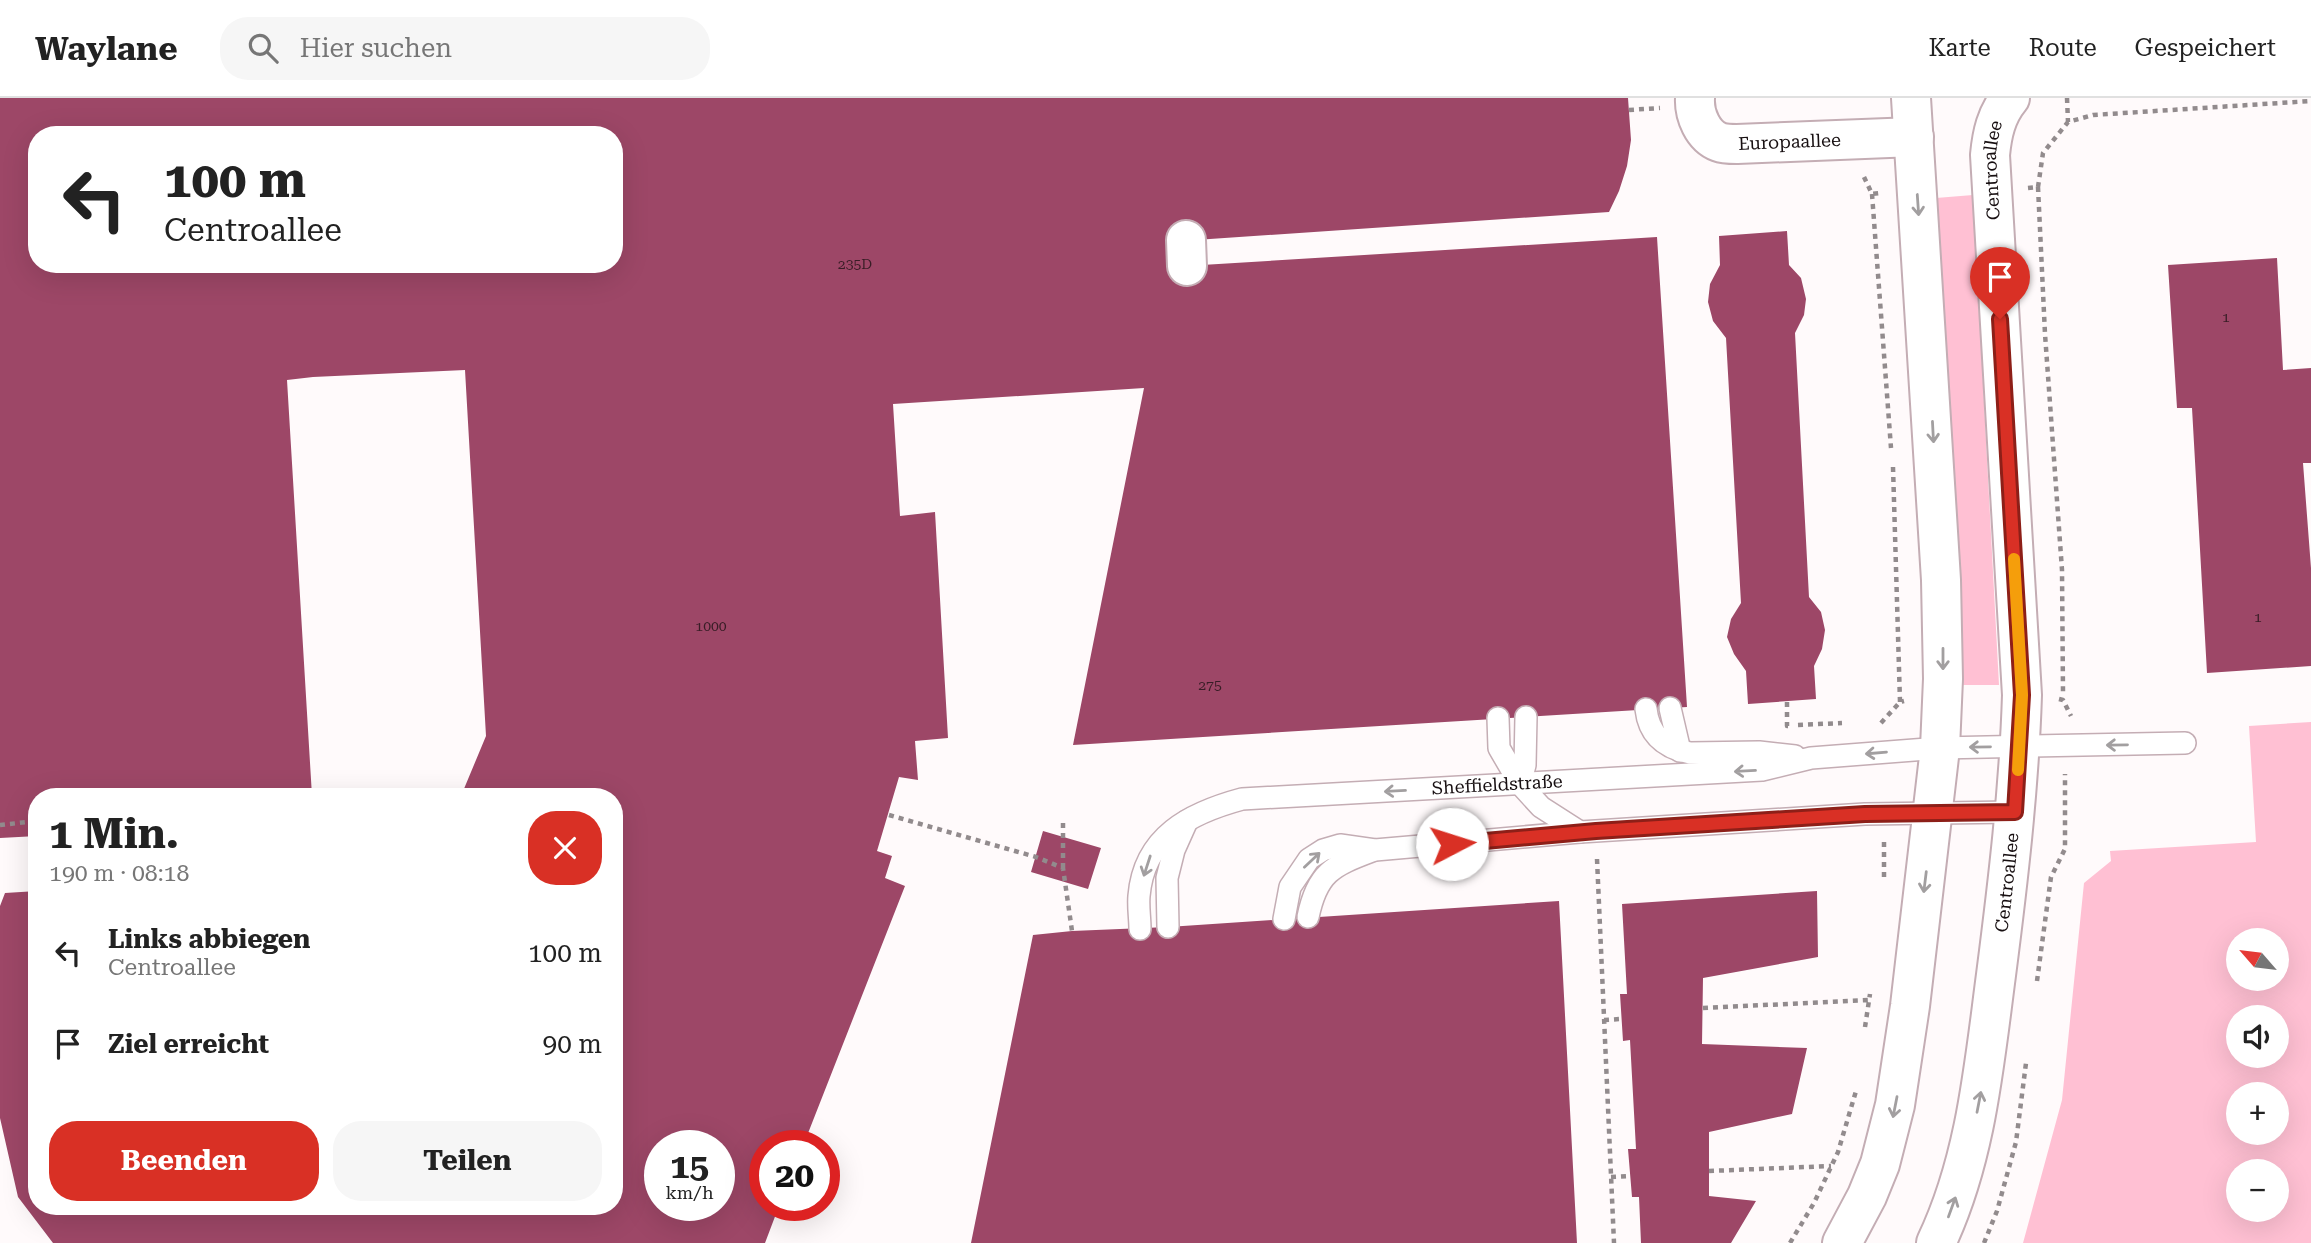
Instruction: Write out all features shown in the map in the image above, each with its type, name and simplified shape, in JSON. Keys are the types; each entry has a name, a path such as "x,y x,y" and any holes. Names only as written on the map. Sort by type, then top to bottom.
{"street":[{"name":"Europaallee","path":"1695,98 1694,105 1702,128 1718,142 1737,144 1914,136"},
{"path":"1842,1243 1867,1196 1888,1137 1910,1006 1940,748 1943,666 1941,580 1911,98"},
{"name":"Centroallee","path":"1936,1243 1965,1169 1982,1086 2015,812 2020,747 2022,695 1990,156 1992,136 1998,118 2010,98"}],"lane":[{"path":"1670,708 1680,751"},
{"path":"1646,709 1647,723 1654,736 1680,751"},
{"path":"1520,784 1525,765 1526,717"},
{"path":"1498,718 1499,748 1520,784 1541,807 1588,832"},
{"name":"Sheffieldstraße","path":"1140,929 1139,894 1149,858 1164,836 1209,808 1242,799 1762,770 1811,758 1940,748 2185,743"},
{"name":"Sheffieldstraße","path":"1680,751 1759,752 1811,758"},
{"path":"1284,919 1290,887 1309,859 1323,850 1340,845 1375,850 1588,832 1885,813 2015,812"},
{"path":"1168,927 1167,878 1174,850 1188,821"},
{"path":"1308,917 1313,893 1338,864 1375,850"}],"path":[{"path":"2067,98 2068,122"},
{"path":"2063,700 2062,570 2045,334 2038,187 2043,153 2068,122 2093,115 2311,101"},
{"path":"1863,170 1864,181 1872,194 1891,450"},
{"path":"2025,188 2038,187"},
{"path":"1872,194 1883,193"},
{"path":"1892,463 1900,702"},
{"path":"1868,722 1881,721 1900,702 1912,700"},
{"path":"1787,702 1787,726 1854,722"},
{"path":"1881,721 1882,729"},
{"path":"2051,877 2065,849 2064,796"},
{"path":"889,815 1035,857 1063,868"},
{"path":"0,825 28,822"},
{"path":"1063,823 1063,868 1072,931"},
{"path":"1588,832 1604,1020 1614,1243"},
{"path":"1884,847 1884,880"},
{"path":"1864,1037 1871,987"},
{"path":"1703,1008 1869,1000"},
{"path":"1604,1020 1622,1019"},
{"path":"1790,1243 1814,1203 1838,1152 1856,1090"},
{"path":"1709,1171 1831,1166"},
{"path":"1611,1177 1630,1176"}],"shaded area":[{"path":"1973,195 1999,685 1960,685 1936,198"},
{"path":"2311,722 2311,1243 2023,1243 2062,1100 2084,883 2111,861 2110,851 2256,842 2249,726"}],"building":[{"path":"0,98 1628,98 1631,140 1627,166 1609,212 1166,242 1169,267 1657,237 1687,707 1073,745 1144,388 893,404 900,516 935,512 948,738 915,741 918,780 899,777 877,851 892,856 885,878 905,886 809,1130 749,1130 749,1221 773,1221 765,1243 53,1243 32,1215 623,1215 623,788 464,788 486,736 465,370 287,380 312,788 28,788 28,836 0,838"},
{"path":"1787,231 1789,265 1801,278 1806,299 1804,315 1795,333 1809,597 1821,612 1825,630 1822,649 1814,666 1816,699 1748,704 1746,671 1734,654 1727,637 1731,619 1741,603 1726,338 1713,321 1708,302 1710,284 1720,265 1719,236"},
{"path":"2277,258 2283,370 2311,368 2311,463 2303,463 2311,568 2311,666 2207,673 2192,408 2177,408 2168,265"},
{"path":"1043,831 1101,848 1088,889 1031,872"},
{"path":"1817,891 1818,957 1703,978 1702,1044 1807,1048 1792,1114 1709,1132 1709,1196 1756,1201 1731,1243 1641,1243 1639,1197 1632,1197 1628,1149 1636,1149 1630,1040 1623,1041 1620,994 1627,994 1622,904"},
{"path":"28,892 28,1210 18,1197 0,1118 0,906 5,893"},
{"path":"1559,901 1577,1243 971,1243 1033,935"}],"slow traffic":[{"path":"2014,559 2022,695 2018,770"}],"route":[{"path":"1452,844 1596,831 1865,814 2015,812 2022,695 2000,319"}]}
